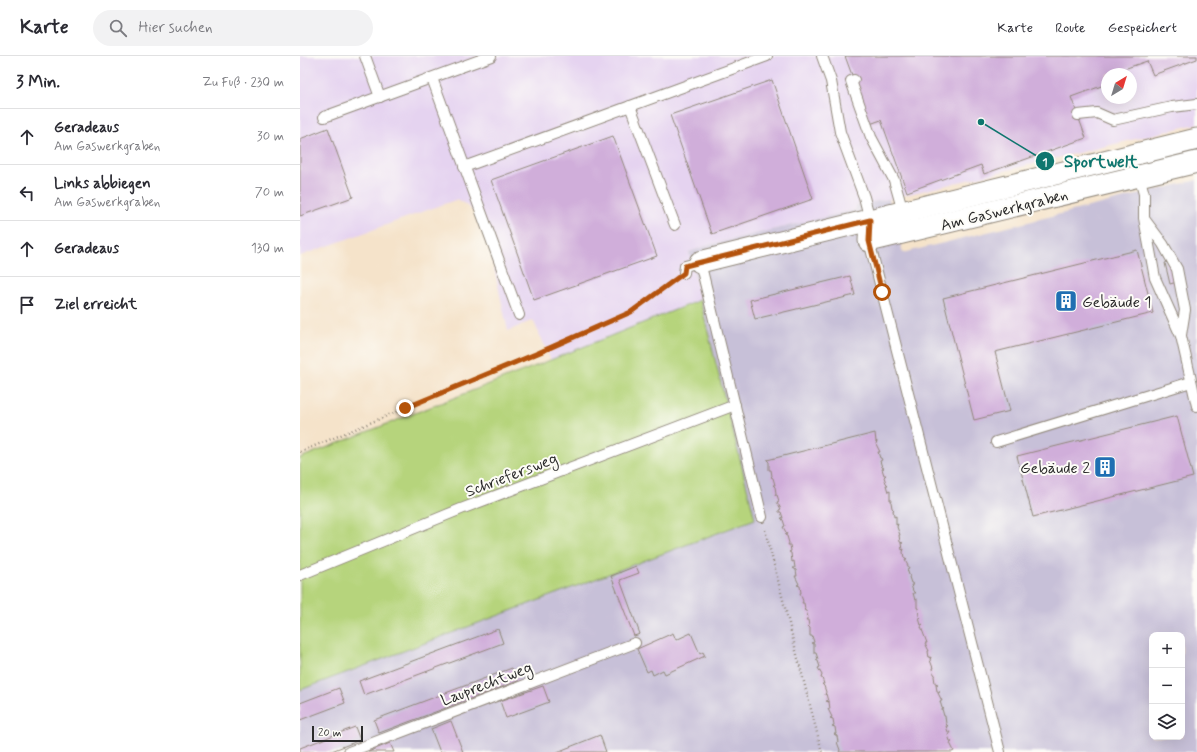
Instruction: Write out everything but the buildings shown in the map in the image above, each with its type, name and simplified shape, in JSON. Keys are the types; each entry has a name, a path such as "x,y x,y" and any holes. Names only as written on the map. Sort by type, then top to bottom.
{"street":[{"name":"Am Gaswerkgraben","path":"692,267 870,220 1197,139"},
{"path":"1135,155 1139,176"},
{"name":"Am Gaswerkgraben","path":"869,241 1197,162"},
{"path":"869,241 870,220"}],"lane":[{"path":"364,56 380,97"},
{"path":"324,117 491,56"},
{"path":"464,167 767,56"},
{"path":"822,56 831,81 840,132 864,197 870,220"},
{"path":"432,78 519,315"},
{"path":"854,80 851,81 871,137 894,180 903,212"},
{"path":"1078,116 1097,113 1113,120 1172,107 1197,104"},
{"path":"630,106 675,225"},
{"path":"1139,176 1144,194 1144,218 1155,278 1181,336 1197,406"},
{"path":"1144,218 1163,244 1177,269 1184,310 1181,336"},
{"path":"869,241 1000,752"},
{"path":"692,267 735,405 762,517"},
{"path":"996,442 1191,382"},
{"name":"Schriefersweg","path":"300,575 461,509 735,405"},
{"name":"Lauprechtweg","path":"349,752 635,643"}],"path":[{"path":"300,452 538,353 631,312 692,267"},
{"path":"762,517 822,752"}],"shaded area":[{"path":"300,56 1197,56 1197,124 889,199 857,205 855,210 709,245 689,252 700,300 551,360 533,320 508,331 483,218 458,199 300,256"},
{"path":"1197,180 1197,752 300,752 300,690 755,519 689,252 709,245 855,210 857,205 889,199 903,253"}],"green space":[{"path":"700,300 755,519 300,690 300,458"}],"place":[{"name":"Sportwelt","path":"981,122"},
{"name":"Gebäude 1","path":"1066,301"},
{"name":"Gebäude 2","path":"1105,467"}],"route":[{"path":"405,408 538,353 631,312 684,273 685,266 870,220 869,241 882,292"}]}
